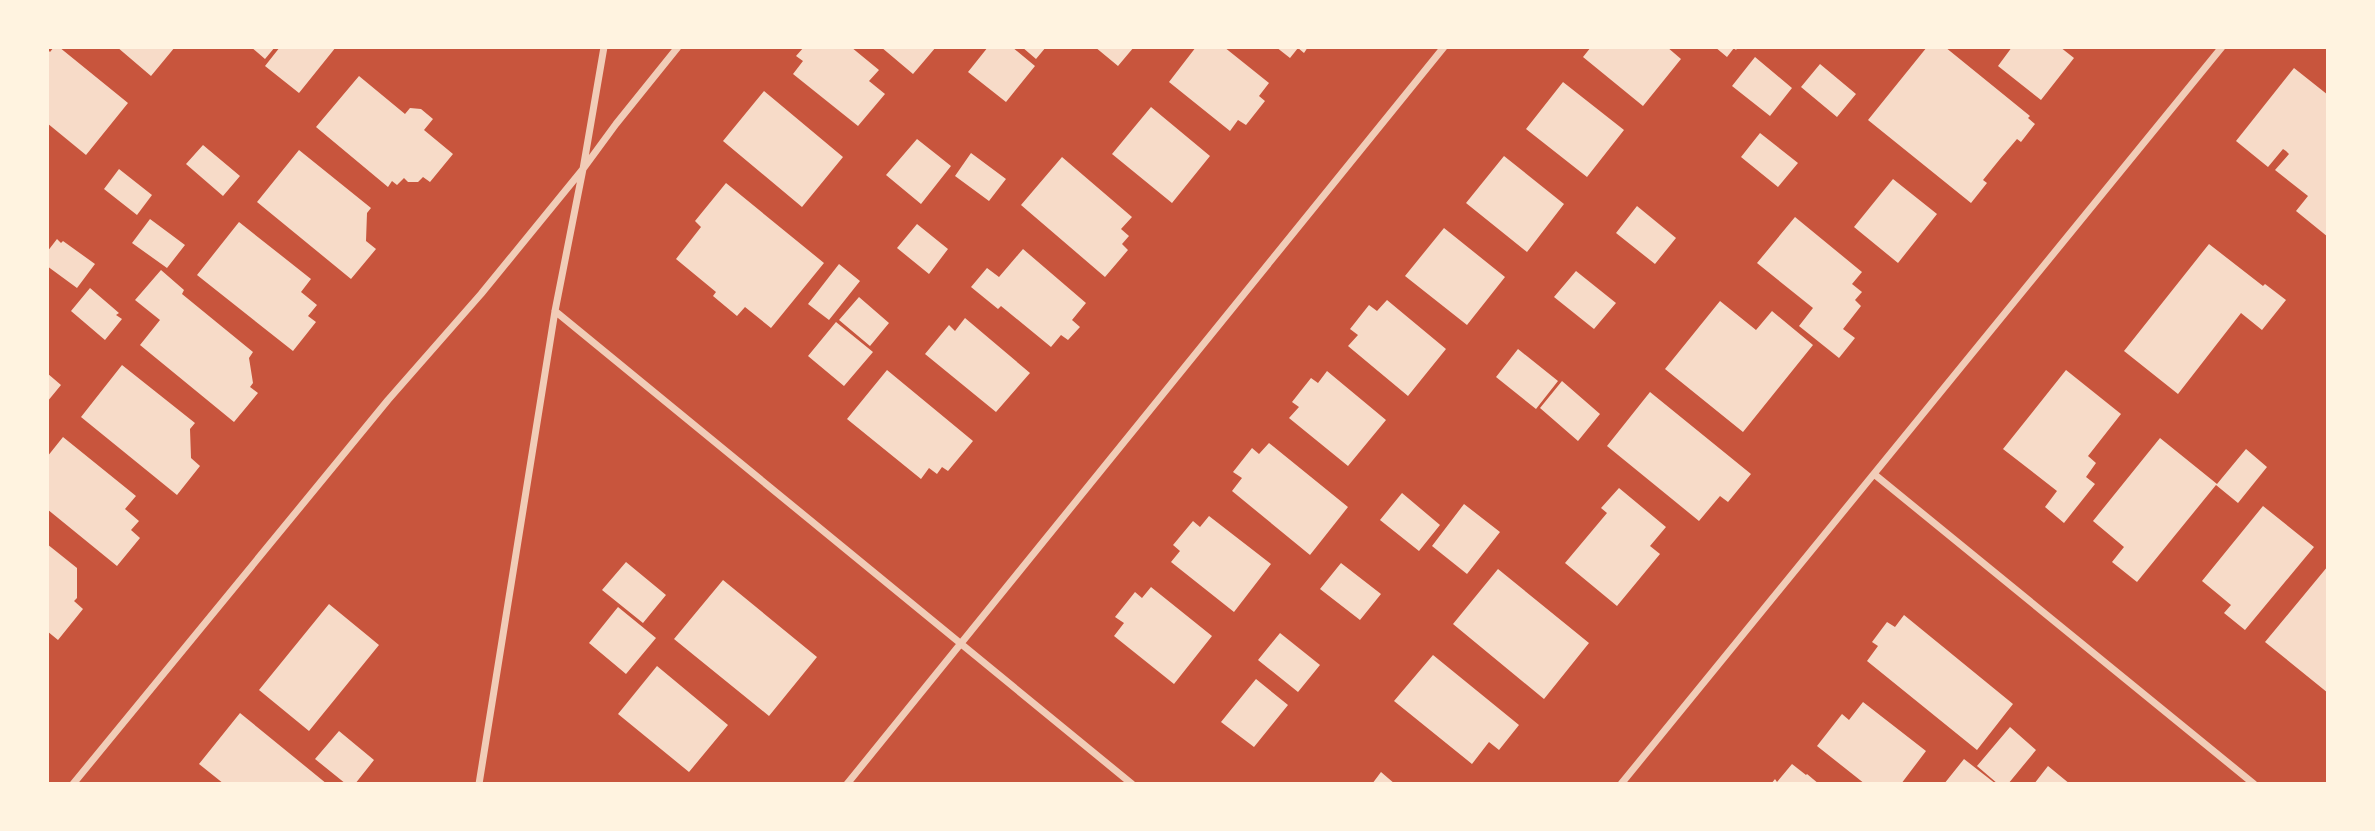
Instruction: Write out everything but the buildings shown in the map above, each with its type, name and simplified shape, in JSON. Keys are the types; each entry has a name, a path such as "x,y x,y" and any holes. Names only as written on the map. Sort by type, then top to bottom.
{"street":[{"path":"479,784 555,311 604,47"},
{"path":"73,784 388,400 481,294 678,47"},
{"path":"847,784 1444,47"},
{"path":"1621,784 2222,47"},
{"path":"555,311 1132,784"},
{"path":"1874,474 2254,784"}]}
